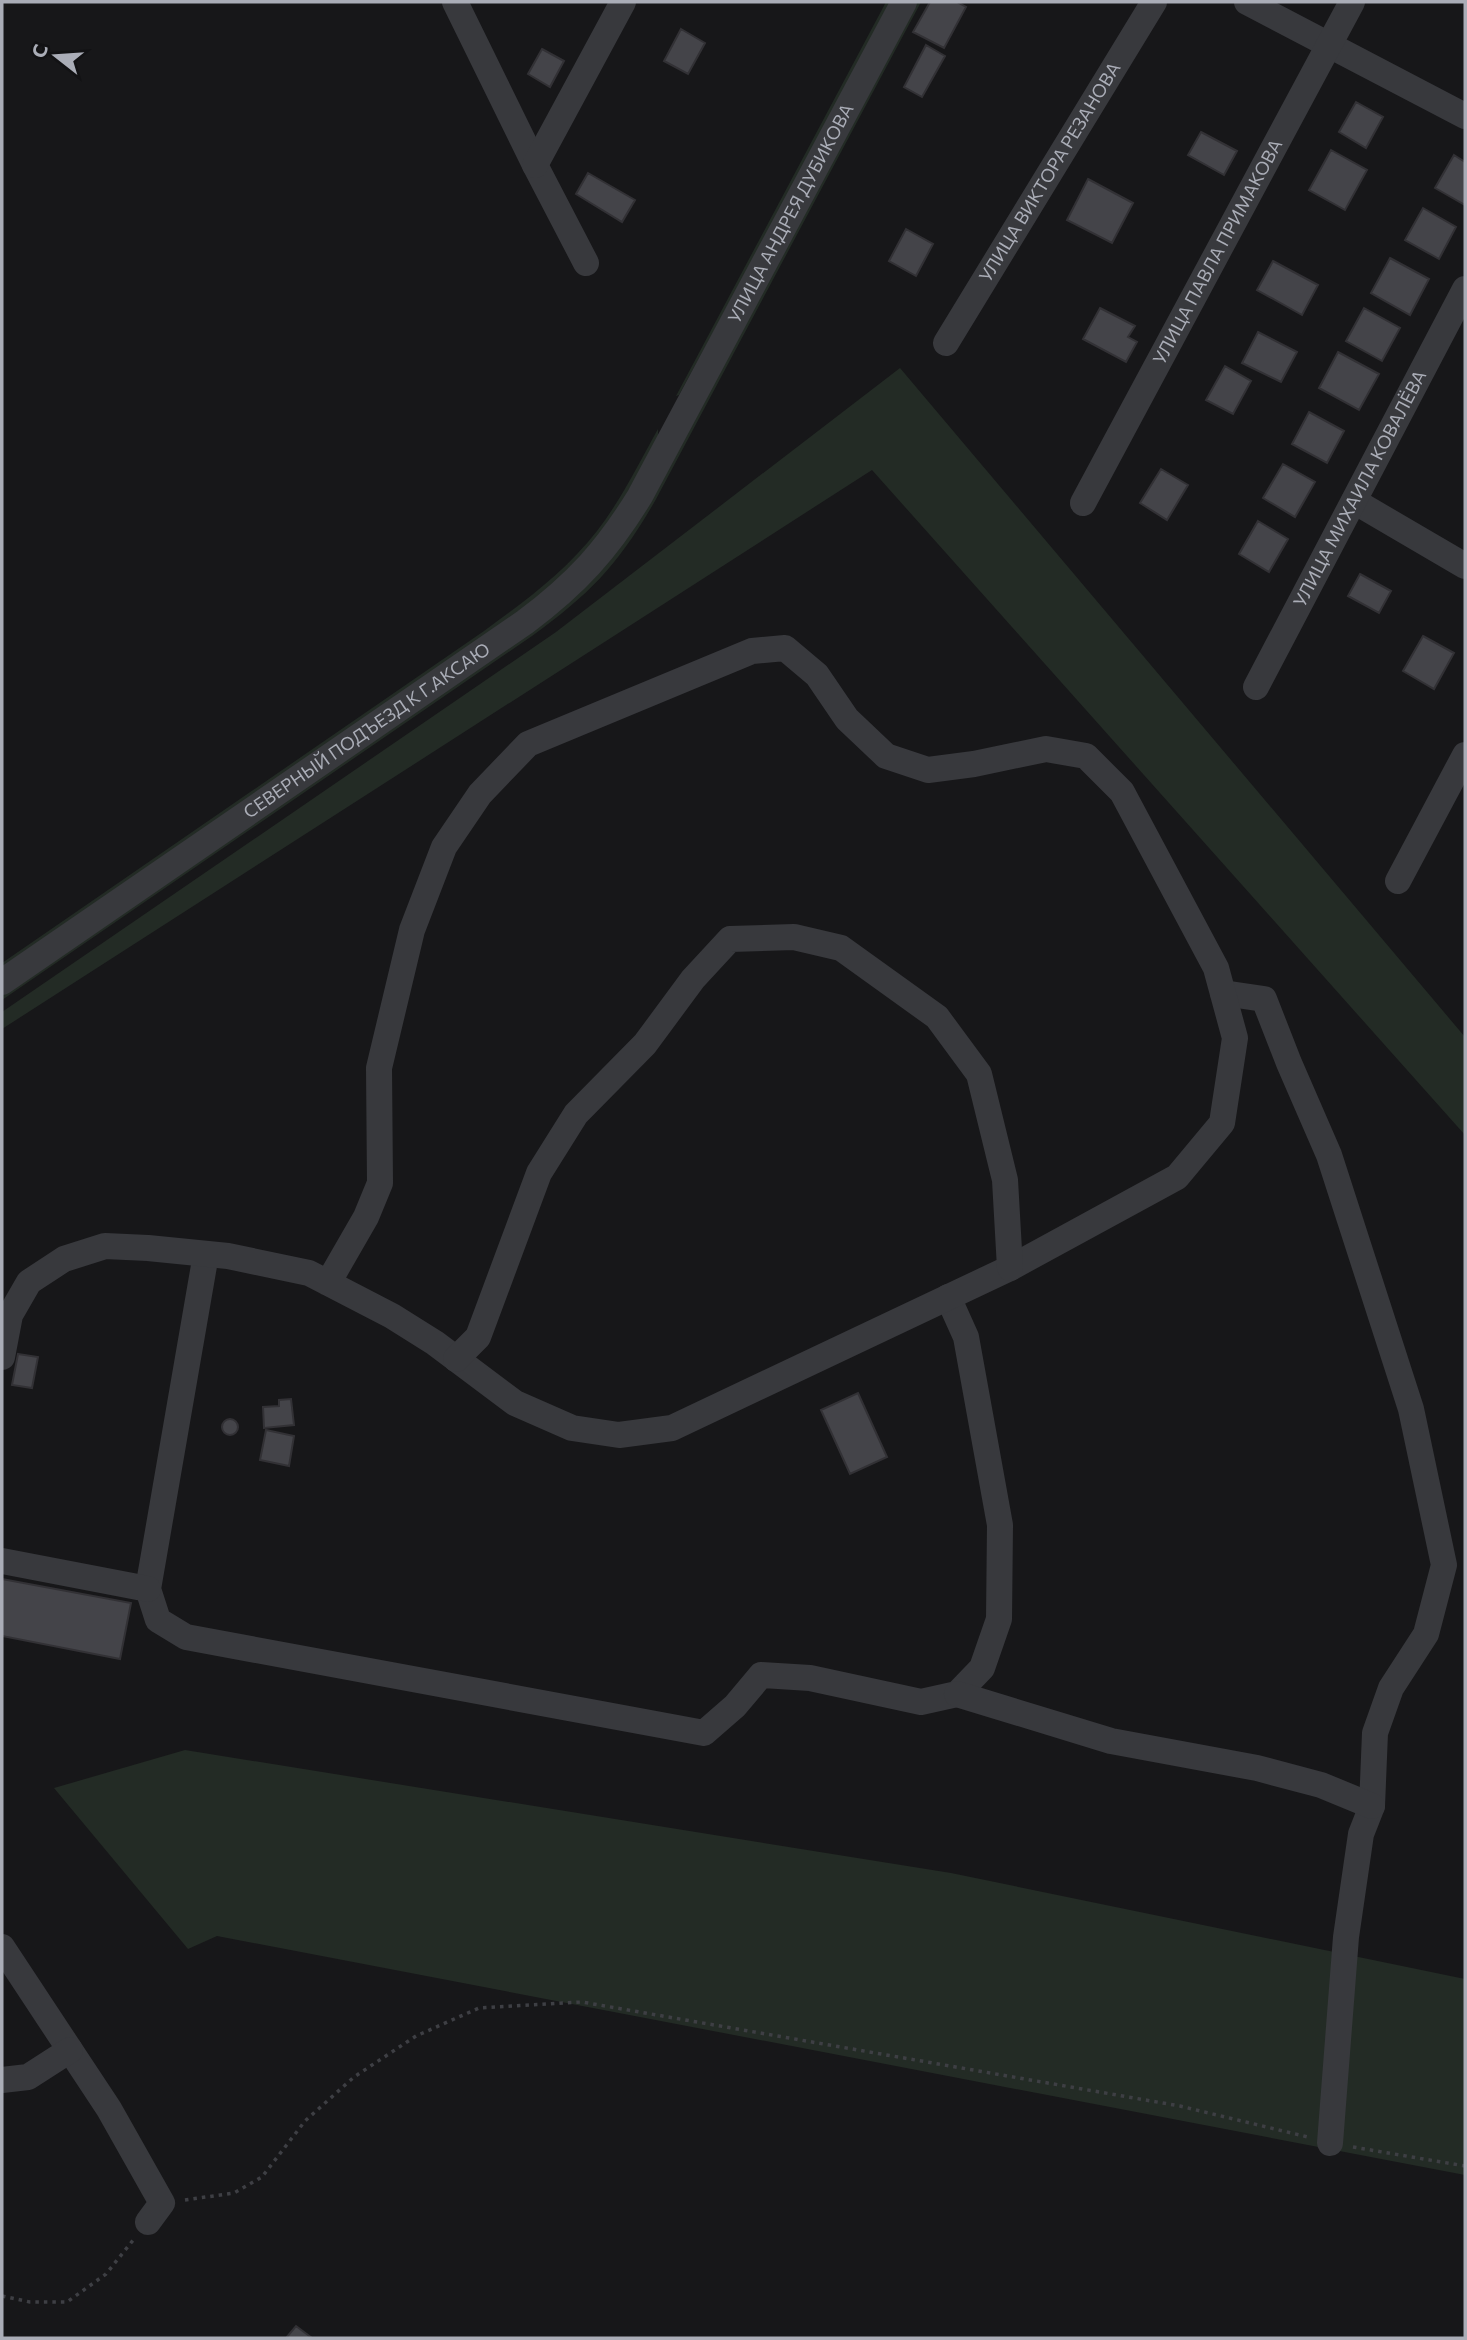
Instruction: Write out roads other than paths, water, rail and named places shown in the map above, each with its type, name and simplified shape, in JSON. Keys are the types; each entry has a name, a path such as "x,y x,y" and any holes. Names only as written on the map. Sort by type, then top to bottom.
{"street":[{"path":"455,2 586,263"},
{"path":"535,165 623,2"},
{"name":"УЛИЦА АНДРЕЯ ДУБИКОВА","path":"678,425 904,2"},
{"name":"УЛИЦА ВИКТОРА РЕЗАНОВА","path":"946,343 1154,2"},
{"path":"1247,2 1465,116"},
{"name":"УЛИЦА ПАВЛА ПРИМАКОВА","path":"1083,503 1352,2"},
{"name":"УЛИЦА МИХАИЛА КОВАЛЁВА","path":"1256,687 1465,289"},
{"name":"СЕВЕРНЫЙ ПОДЪЕЗД К Г.АКСАЮ","path":"2,982 549,604 589,567 612,539 640,496 678,425"},
{"path":"1354,501 1465,566"},
{"path":"3,1343 10,1315 29,1282 64,1259 105,1246 206,1254 309,1273 328,1283 392,1316 515,1403 572,1428 619,1435 672,1428 1010,1268 1177,1177 1222,1123 1235,1038 1216,968 1122,792 1086,756 1046,749 974,764 928,770 886,756 847,719 817,675 785,648 752,651 528,744 480,794 444,848 412,930 379,1068 380,1182 366,1217 328,1283"},
{"path":"1398,881 1465,755"},
{"path":"456,1359 478,1337 539,1173 576,1114 645,1044 694,979 730,939 794,937 841,948 937,1017 979,1074 1005,1180 1010,1268"},
{"path":"1223,993 1264,999 1329,1155 1411,1409 1444,1565 1426,1634 1391,1688 1375,1733 1372,1806 1361,1834 1346,1937 1330,2143"},
{"path":"206,1254 148,1589 158,1620 186,1637 704,1733 735,1706 761,1675 810,1678 921,1702 957,1694 1111,1741 1257,1768 1321,1785 1372,1806"},
{"path":"948,1297 966,1337 1000,1525 999,1619 982,1668 957,1694"},
{"path":"2,1560 148,1589"},
{"path":"2,1947 109,2109 155,2213"},
{"path":"2,2080 27,2077 71,2050"}]}
